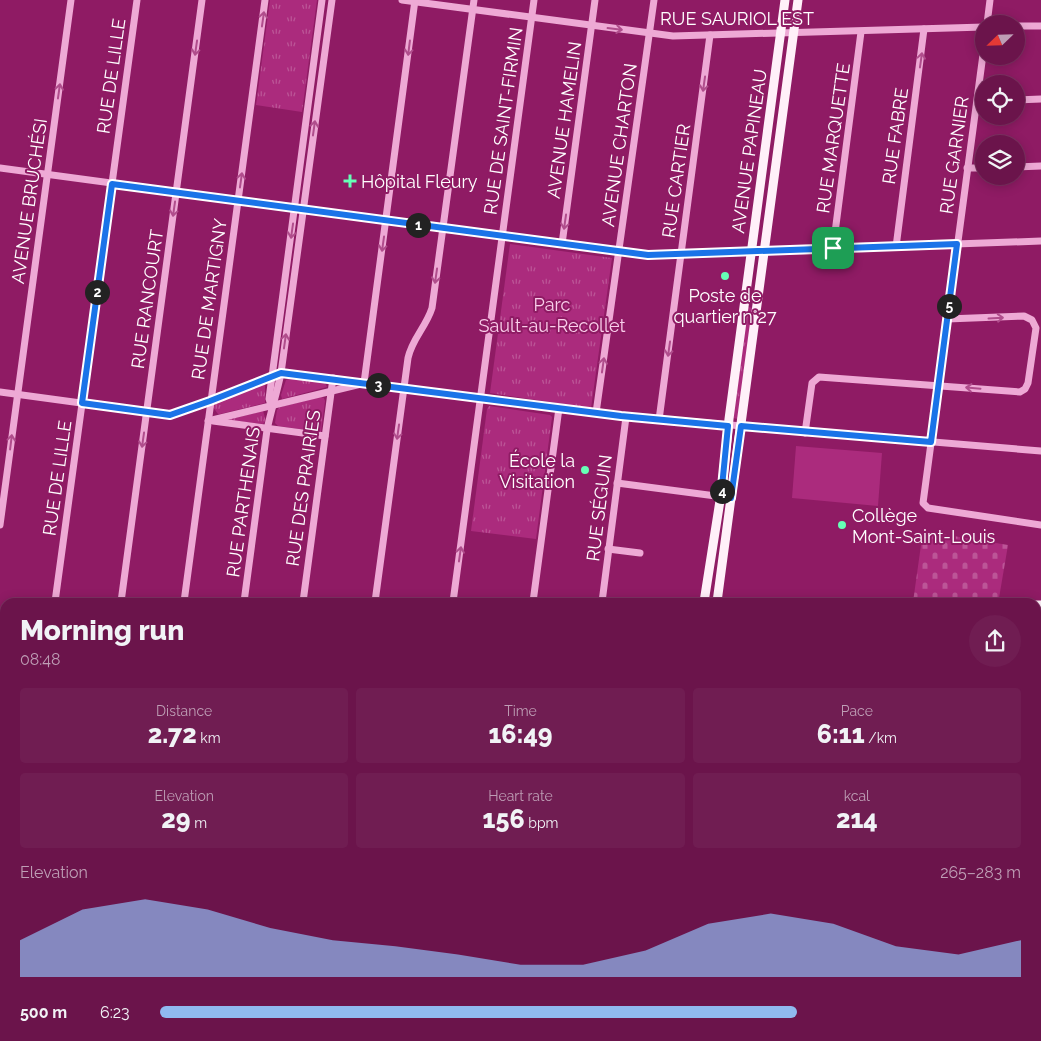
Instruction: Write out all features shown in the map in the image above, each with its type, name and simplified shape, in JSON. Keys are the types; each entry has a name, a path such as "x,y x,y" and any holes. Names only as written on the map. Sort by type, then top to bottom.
{"main road":[{"name":"AVENUE PAPINEAU","path":"705,598 721,497 728,426 785,0"},
{"name":"AVENUE PAPINEAU","path":"718,598 798,0"}],"street":[{"name":"AVENUE BRUCHÉSI","path":"0,525 71,0"},
{"name":"RUE DE LILLE","path":"56,598 137,0"},
{"name":"RUE RANCOURT","path":"122,598 202,0"},
{"name":"RUE DE MARTIGNY","path":"185,598 265,0"},
{"name":"RUE PARTHENAIS","path":"271,405 268,399 322,0"},
{"name":"RUE PARTHENAIS","path":"245,598 271,405 277,397 281,373 332,0"},
{"name":"RUE SAURIOL EST","path":"402,0 673,36 975,27"},
{"path":"376,598 411,345 426,323 432,308 474,0"},
{"name":"RUE DE SAINT-FIRMIN","path":"454,598 534,0"},
{"name":"AVENUE HAMELIN","path":"562,244 595,0"},
{"name":"AVENUE CHARTON","path":"596,413 654,0"},
{"path":"988,15 990,0"},
{"path":"364,384 415,1"},
{"path":"1025,26 1041,26"},
{"name":"RUE FABRE","path":"896,247 924,29"},
{"name":"RUE MARQUETTE","path":"833,248 861,32"},
{"name":"RUE CARTIER","path":"659,420 710,36"},
{"path":"1025,100 1041,99"},
{"name":"RUE GARNIER","path":"975,125 967,168 923,506 1041,525"},
{"path":"302,152 311,153"},
{"path":"1025,167 1041,166"},
{"path":"0,168 654,256 1041,241"},
{"path":"967,168 975,168"},
{"path":"298,181 307,183"},
{"path":"805,433 811,385 818,376 1015,391 1024,390 1028,383 1036,330 1034,321 1026,316 947,319"},
{"path":"0,392 170,415 281,373 659,420 1041,451"},
{"name":"RUE DES PRAIRIES","path":"304,598 333,378"},
{"path":"208,421 364,384"},
{"path":"534,598 559,408"},
{"name":"RUE SÉGUIN","path":"602,598 626,416"},
{"path":"208,421 325,436"},
{"path":"617,483 731,498"},
{"path":"608,549 640,553"}],"green space":[{"path":"270,0 317,0 302,112 256,105"},
{"name":"Parc Sault-au-Recollet","path":"510,244 612,258 591,408 490,393"},
{"path":"748,307 753,308 738,419 733,418"},
{"path":"293,377 324,381 327,387 282,399 281,395 286,380"},
{"path":"265,382 265,403 220,414 213,407 218,400"},
{"path":"321,397 325,401 321,432 278,426 275,423 277,410 280,407"},
{"path":"489,406 550,415 552,417 536,539 471,531 487,409"},
{"path":"263,411 266,421 263,424 227,420"},
{"path":"796,446 882,453 878,506 792,498"},
{"path":"923,531 1008,545 999,598 914,598"}],"place":[{"name":"Hôpital Fleury","path":"350,181"},
{"name":"Poste de quartier n°27","path":"725,276"},
{"name":"École la Visitation","path":"585,470"},
{"name":"Collège Mont-Saint-Louis","path":"842,525"}],"route":[{"path":"112,184 654,256 833,248 957,244 931,442 805,433 741,426 731,498 721,497 728,426 621,416 364,384 333,378 281,373 170,415 82,403 112,184"}]}
